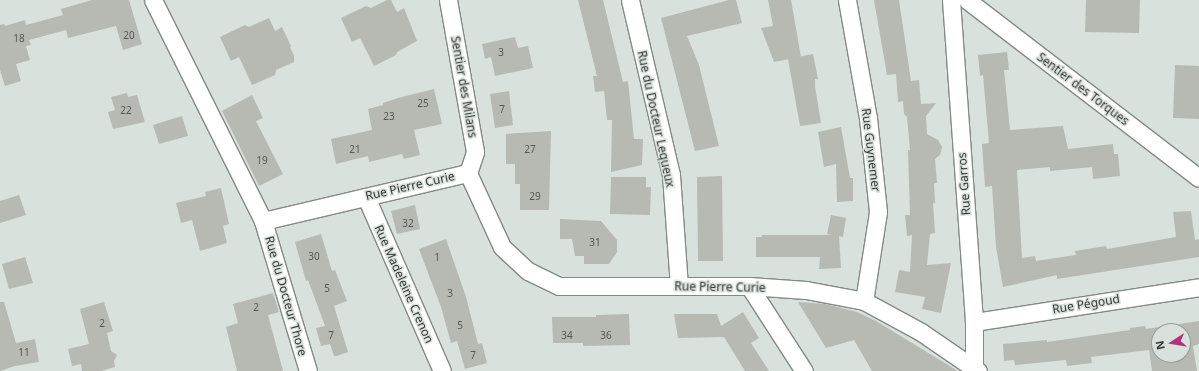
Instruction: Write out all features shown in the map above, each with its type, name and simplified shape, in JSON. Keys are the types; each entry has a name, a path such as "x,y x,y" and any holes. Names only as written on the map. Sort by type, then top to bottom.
{"street":[{"path":"153,0 263,221"},
{"name":"Sentier des Milans","path":"448,0 475,152 468,173"},
{"name":"Rue du Docteur Lequeux","path":"630,0 671,175 679,286"},
{"name":"Rue Guynemer","path":"847,0 868,118 878,212 864,301"},
{"name":"Rue Garros","path":"951,0 974,322 976,370"},
{"name":"Sentier des Torques","path":"967,0 1199,178"},
{"name":"Rue Pierre Curie","path":"263,221 468,173 502,247 528,271 559,286 749,286 806,290 864,301 921,332 976,370"},
{"name":"Rue Madeleine Crenon","path":"366,197 442,371"},
{"name":"Rue du Docteur Thore","path":"263,221 308,371"},
{"path":"749,286 804,371"},
{"name":"Rue Pégoud","path":"974,322 1199,286"}],"building":[{"path":"92,0 129,0 142,44 123,50 116,26 68,38 66,30 29,40 31,45 26,46 30,60 16,64 21,81 5,86 0,70 0,25 4,24 5,26 25,20 26,25 63,15 61,9"},
{"path":"387,0 391,0 397,12 404,8 417,41 397,52 396,55 374,66 360,38 352,42 341,18 366,6 371,8"},
{"path":"578,0 603,0 623,82 628,81 634,139 643,139 642,165 611,172 612,120 607,120 604,91 595,92 593,76 597,76"},
{"path":"729,0 736,0 742,23 687,36 699,65 719,146 695,151 661,18"},
{"path":"768,0 791,0 801,57 774,62 761,28 773,26"},
{"path":"874,0 899,0 911,81 919,80 921,104 936,103 926,116 927,134 938,140 942,147 940,155 935,159 937,183 934,183 935,203 933,203 935,233 930,234 927,265 951,263 941,313 922,309 925,297 895,292 899,270 910,272 912,235 907,236 905,215 910,215 908,150 910,150 907,117 904,114 903,101 898,102 896,74 887,75"},
{"path":"1086,0 1140,0 1139,33 1085,32"},
{"path":"269,18 275,31 282,27 291,46 294,62 276,70 275,75 252,85 239,57 231,61 220,37 245,25 249,27"},
{"path":"515,37 518,48 528,46 533,68 495,76 491,57 485,59 482,44"},
{"path":"1007,52 1009,70 1004,70 1010,130 1063,126 1068,149 1113,144 1114,154 1118,154 1120,176 1093,179 1092,167 1050,171 1050,167 1017,170 1022,258 1035,256 1036,261 1076,255 1075,251 1106,246 1107,249 1176,237 1173,212 1191,211 1195,240 1199,239 1199,257 1057,279 1057,275 1003,287 996,247 992,186 985,187 982,144 989,143 983,75 980,76 978,55"},
{"path":"813,54 818,79 815,79 815,87 821,123 800,126 788,59"},
{"path":"1175,65 1199,66 1199,119 1173,118"},
{"path":"434,89 442,124 414,130 420,155 404,159 402,154 369,162 368,156 336,164 331,139 372,130 368,109 383,105 383,103 398,98"},
{"path":"509,91 513,125 495,128 490,94"},
{"path":"127,93 128,97 137,95 145,122 113,129 108,112 115,110 111,97"},
{"path":"252,95 263,118 256,121 283,174 259,186 222,111"},
{"path":"182,116 188,136 159,144 153,125"},
{"path":"841,127 850,178 853,178 853,201 837,202 836,164 824,167 818,132"},
{"path":"551,131 549,210 520,210 520,184 515,184 515,164 506,164 506,134"},
{"path":"722,176 723,261 698,261 697,177"},
{"path":"611,177 646,177 646,187 651,187 650,215 610,214"},
{"path":"221,188 229,224 223,226 227,243 200,251 192,220 181,223 176,203 206,196 205,192"},
{"path":"19,195 26,215 0,223 0,201"},
{"path":"415,205 420,229 397,234 391,211"},
{"path":"831,215 846,218 843,237 839,236 841,268 819,269 820,257 756,257 756,237 762,237 762,235 832,235 827,234"},
{"path":"560,219 601,221 617,240 617,252 609,264 584,264 584,256 575,256 572,239 560,239"},
{"path":"321,234 332,271 335,270 347,301 334,306 348,352 337,356 334,356 330,344 321,346 316,328 325,326 308,280 306,281 295,242"},
{"path":"446,239 466,297 478,344 482,343 487,363 465,369 457,341 451,343 441,307 419,249"},
{"path":"25,257 33,283 9,289 2,264"},
{"path":"273,293 279,312 268,315 283,371 237,371 226,327 238,323 233,304"},
{"path":"0,302 4,302 16,343 35,339 39,362 15,366 0,371"},
{"path":"104,302 113,331 107,333 111,351 117,355 114,361 115,367 101,371 82,371 81,364 72,366 68,349 89,344 80,309"},
{"path":"798,302 825,304 857,312 876,321 958,371 872,371 854,340 826,348"},
{"path":"743,312 759,338 751,343 769,371 745,371 724,337 678,338 674,314 717,314 721,326"},
{"path":"629,314 630,345 583,346 583,343 553,343 552,317 596,317 596,315"},
{"path":"1199,321 1199,344 1193,346 1197,371 1152,371 1149,350 1091,357 1092,363 1067,366 1066,360 1015,365 1014,360 1004,361 1003,344 1047,340 1047,342 1130,330 1130,328 1145,326 1146,329 1151,328 1151,363 1191,363 1191,323 1186,323"}]}
